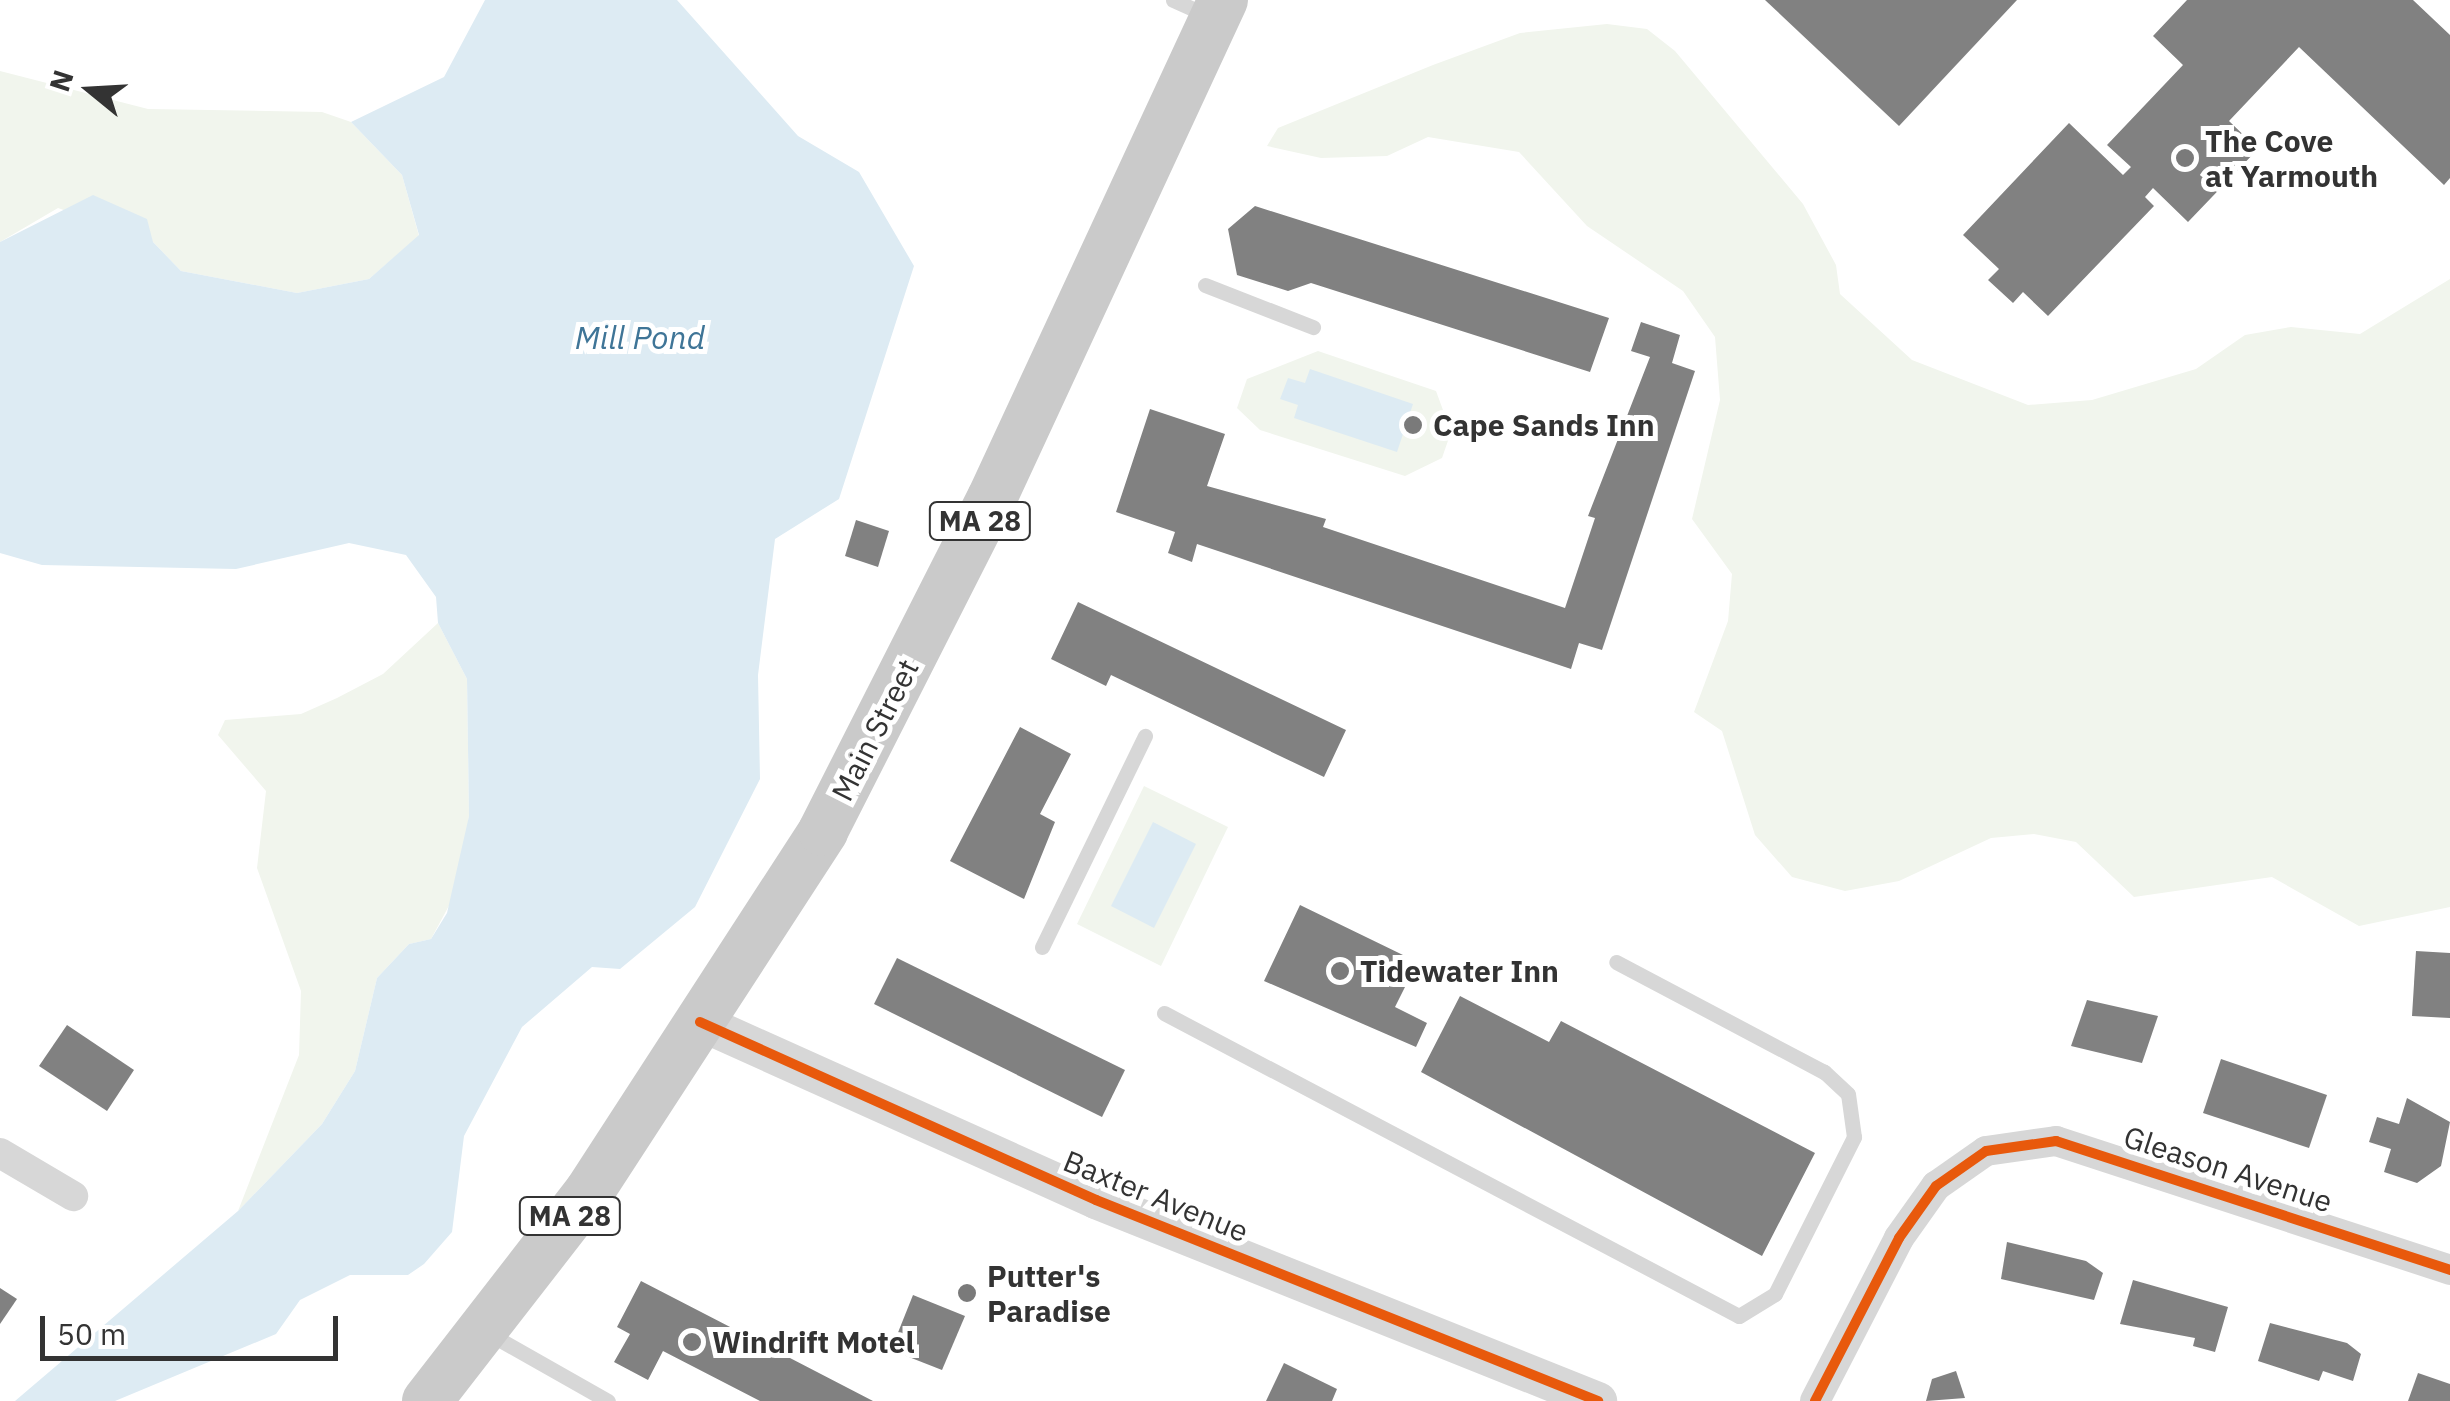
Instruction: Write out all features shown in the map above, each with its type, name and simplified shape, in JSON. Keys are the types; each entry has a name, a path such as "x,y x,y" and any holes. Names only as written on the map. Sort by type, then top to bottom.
{"main road":[{"name":"Main Street","path":"427,1401 483,1330 700,1022 832,814 992,498 1203,6"}],"street":[{"name":"Baxter Avenue","path":"700,1022 1096,1200 1592,1400"},
{"name":"Gleason Avenue","path":"1815,1401 1899,1238 1936,1186 1986,1151 2056,1142 2450,1270"},
{"path":"0,1152 73,1196"}],"lane":[{"path":"1205,285 1313,326"},
{"path":"1042,947 1145,736"},
{"path":"1164,1013 1739,1316 1775,1294 1854,1137 1848,1094 1824,1072 1616,962"},
{"path":"483,1330 608,1401"}],"shaded area":[{"path":"1607,24 1647,29 1675,51 1803,204 1836,265 1840,294 1912,360 2028,405 2092,400 2196,369 2245,335 2291,327 2360,334 2450,279 2450,907 2359,926 2272,877 2134,897 2076,842 2034,834 1991,838 1899,881 1845,891 1792,877 1755,835 1722,731 1694,712 1728,621 1732,574 1692,519 1720,400 1715,337 1683,291 1587,226 1519,152 1428,137 1387,156 1321,158 1267,146 1278,128 1520,33"},
{"path":"0,71 148,109 322,112 351,122 402,175 419,236 369,279 297,293 181,271 153,242 58,208 0,242"},
{"path":"1318,351 1436,391 1451,432 1442,458 1405,476 1260,430 1237,408 1247,379"},
{"path":"438,623 467,679 469,816 458,889 431,939 409,944 377,978 355,1071 322,1124 238,1211 299,1055 301,991 257,868 266,791 218,735 225,720 301,714 337,698 383,674"},
{"path":"1144,786 1228,827 1161,966 1077,924"}],"water":[{"name":"Mill Pond","path":"485,0 677,0 798,136 859,172 914,266 839,499 775,539 758,675 760,779 695,907 620,969 592,967 522,1027 464,1136 452,1232 424,1264 408,1275 350,1275 300,1300 276,1334 115,1401 15,1401 238,1211 322,1124 355,1071 377,978 409,944 431,939 447,913 469,816 467,679 438,623 436,597 406,555 349,543 236,569 42,565 0,553 0,242 93,195 147,219 153,242 181,271 297,293 369,279 419,235 402,175 351,122 444,77"},
{"path":"1310,369 1413,404 1397,452 1294,418 1298,405 1280,399 1288,378 1305,383"},
{"path":"1153,822 1196,844 1154,928 1111,906"}],"building":[{"path":"1765,0 2017,0 1899,126"},
{"name":"The Cove at Yarmouth","path":"2187,0 2413,0 2450,35 2450,178 2444,185 2299,47 2229,121 2258,149 2188,222 2153,188 2145,197 2154,206 2048,316 2023,292 2013,303 1988,280 1999,269 1963,235 2069,123 2123,175 2131,167 2107,145 2183,65 2153,36"},
{"path":"1255,206 1609,318 1590,372 1311,283 1288,291 1237,275 1228,229"},
{"path":"1641,322 1680,335 1672,363 1695,371 1602,650 1579,643 1571,669 1197,544 1192,562 1168,553 1175,532 1116,512 1150,409 1225,434 1207,486 1326,519 1323,527 1565,608 1595,518 1588,516 1650,357 1631,351"},
{"path":"856,520 889,531 878,567 845,556"},
{"path":"1078,602 1346,730 1324,777 1111,675 1106,686 1051,659"},
{"path":"1020,727 1071,754 1040,814 1055,822 1024,899 950,861"},
{"path":"1300,905 1403,955 1393,977 1407,983 1395,1007 1427,1023 1416,1047 1264,981"},
{"path":"2416,951 2450,953 2450,1018 2412,1016"},
{"path":"897,958 1125,1070 1102,1117 874,1004"},
{"path":"1460,996 1549,1042 1561,1021 1815,1153 1762,1256 1421,1072"},
{"path":"2087,1000 2158,1016 2142,1063 2071,1046"},
{"path":"67,1025 134,1070 107,1111 39,1066"},
{"path":"2221,1059 2327,1095 2309,1148 2203,1113"},
{"path":"2407,1098 2450,1122 2441,1166 2417,1183 2384,1172 2391,1149 2369,1142 2377,1117 2399,1124"},
{"path":"2007,1242 2086,1261 2103,1273 2094,1300 2001,1279"},
{"path":"2133,1280 2228,1307 2215,1352 2193,1346 2195,1338 2120,1324"},
{"name":"Windrift Motel","path":"641,1281 873,1401 760,1401 663,1351 648,1380 614,1362 630,1334 617,1327"},
{"path":"0,1288 17,1299 0,1324"},
{"path":"913,1295 965,1316 942,1370 891,1350"},
{"path":"2270,1323 2347,1343 2361,1354 2353,1381 2323,1371 2319,1381 2258,1361"},
{"path":"1284,1363 1337,1389 1332,1401 1266,1401"},
{"path":"1956,1371 1965,1398 1926,1401 1932,1379"},
{"path":"2418,1373 2450,1384 2450,1401 2408,1401"}],"cycle path":[{"path":"700,1022 1096,1200 1598,1401"},
{"path":"1815,1401 1899,1238 1936,1186 1986,1151 2056,1141 2450,1270"}],"place":[{"name":"The Cove at Yarmouth","path":"2185,158"},
{"name":"Cape Sands Inn","path":"1413,425"},
{"name":"Tidewater Inn","path":"1340,971"},
{"name":"Putter's Paradise","path":"967,1293"},
{"name":"Windrift Motel","path":"692,1342"}]}
